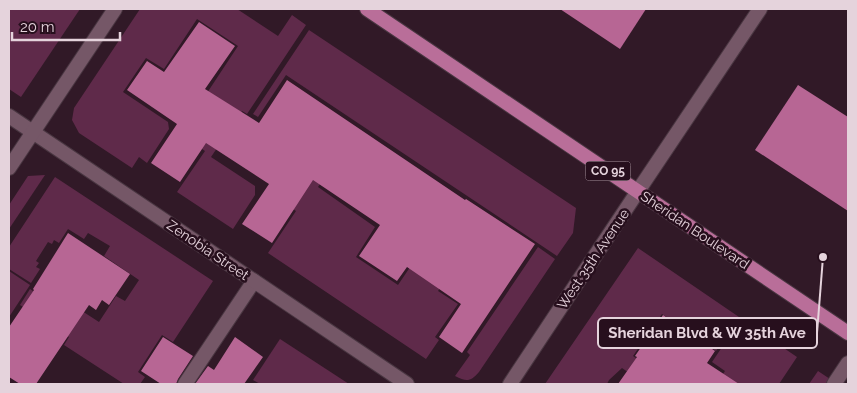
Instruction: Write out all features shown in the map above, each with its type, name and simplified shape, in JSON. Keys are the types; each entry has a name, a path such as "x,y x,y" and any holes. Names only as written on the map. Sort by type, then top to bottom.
{"main road":[{"name":"Sheridan Boulevard","path":"367,9 848,334"}],"street":[{"path":"9,168 115,9"},
{"name":"West 35th Avenue","path":"510,384 760,9"},
{"name":"Zenobia Street","path":"9,116 408,384"},
{"path":"185,384 254,281"},
{"path":"834,384 848,364"}],"shaded area":[{"path":"9,9 80,9 21,97 9,89"},
{"path":"140,9 237,9 278,36 292,15 306,25 247,114 242,111 211,157 255,186 255,195 233,229 177,192 205,151 175,130 207,93 238,46 197,19 164,69 146,58 123,92 168,122 169,129 147,163 139,157 132,168 79,133 72,120 74,108"},
{"path":"309,30 576,208 573,233 557,256 286,75 258,117 253,114"},
{"path":"357,128 318,187 375,227 356,257 398,285 458,196 453,267 438,291 458,304 435,337 439,340 426,359 268,253 296,211 266,190"},
{"path":"45,175 9,229 9,205 28,176"},
{"path":"55,177 213,281 173,342 162,335 138,372 145,377 140,384 124,384 64,345 69,337 20,305 30,289 76,319 82,311 99,322 116,296 125,301 139,280 104,256 110,246 88,233 84,239 68,229 59,243 54,240 52,244 48,242 36,261 39,263 36,267 40,269 31,283 9,269 9,247"},
{"path":"538,247 555,259 479,372 468,380 455,376 470,355 467,352"},
{"path":"638,248 739,317 716,351 662,314 633,356 674,384 645,384 622,368 607,384 545,384"},
{"path":"9,271 30,285 9,317"},
{"path":"741,319 797,357 779,384 716,384 725,371 712,362"},
{"path":"280,339 349,384 260,384 253,380"},
{"path":"818,371 830,379 827,384 809,384"}],"building":[{"path":"560,9 646,9 620,49"},
{"path":"199,22 235,46 205,89 259,123 287,80 465,200 535,244 462,353 439,337 461,304 407,267 397,281 359,256 380,225 313,180 272,243 242,224 269,184 206,143 180,182 151,163 177,124 127,90 147,61 164,72"},
{"path":"798,85 848,117 848,211 755,150"},
{"path":"68,233 130,274 109,305 102,300 96,310 89,305 36,384 20,384 9,377 9,327 34,290"},
{"path":"663,315 715,351 707,363 739,384 618,384"},
{"path":"163,337 193,356 176,384 161,384 141,371"},
{"path":"235,337 263,357 244,384 195,384 208,366 214,370"}],"place":[{"name":"Sheridan Blvd & W 35th Ave","path":"823,257"}]}
